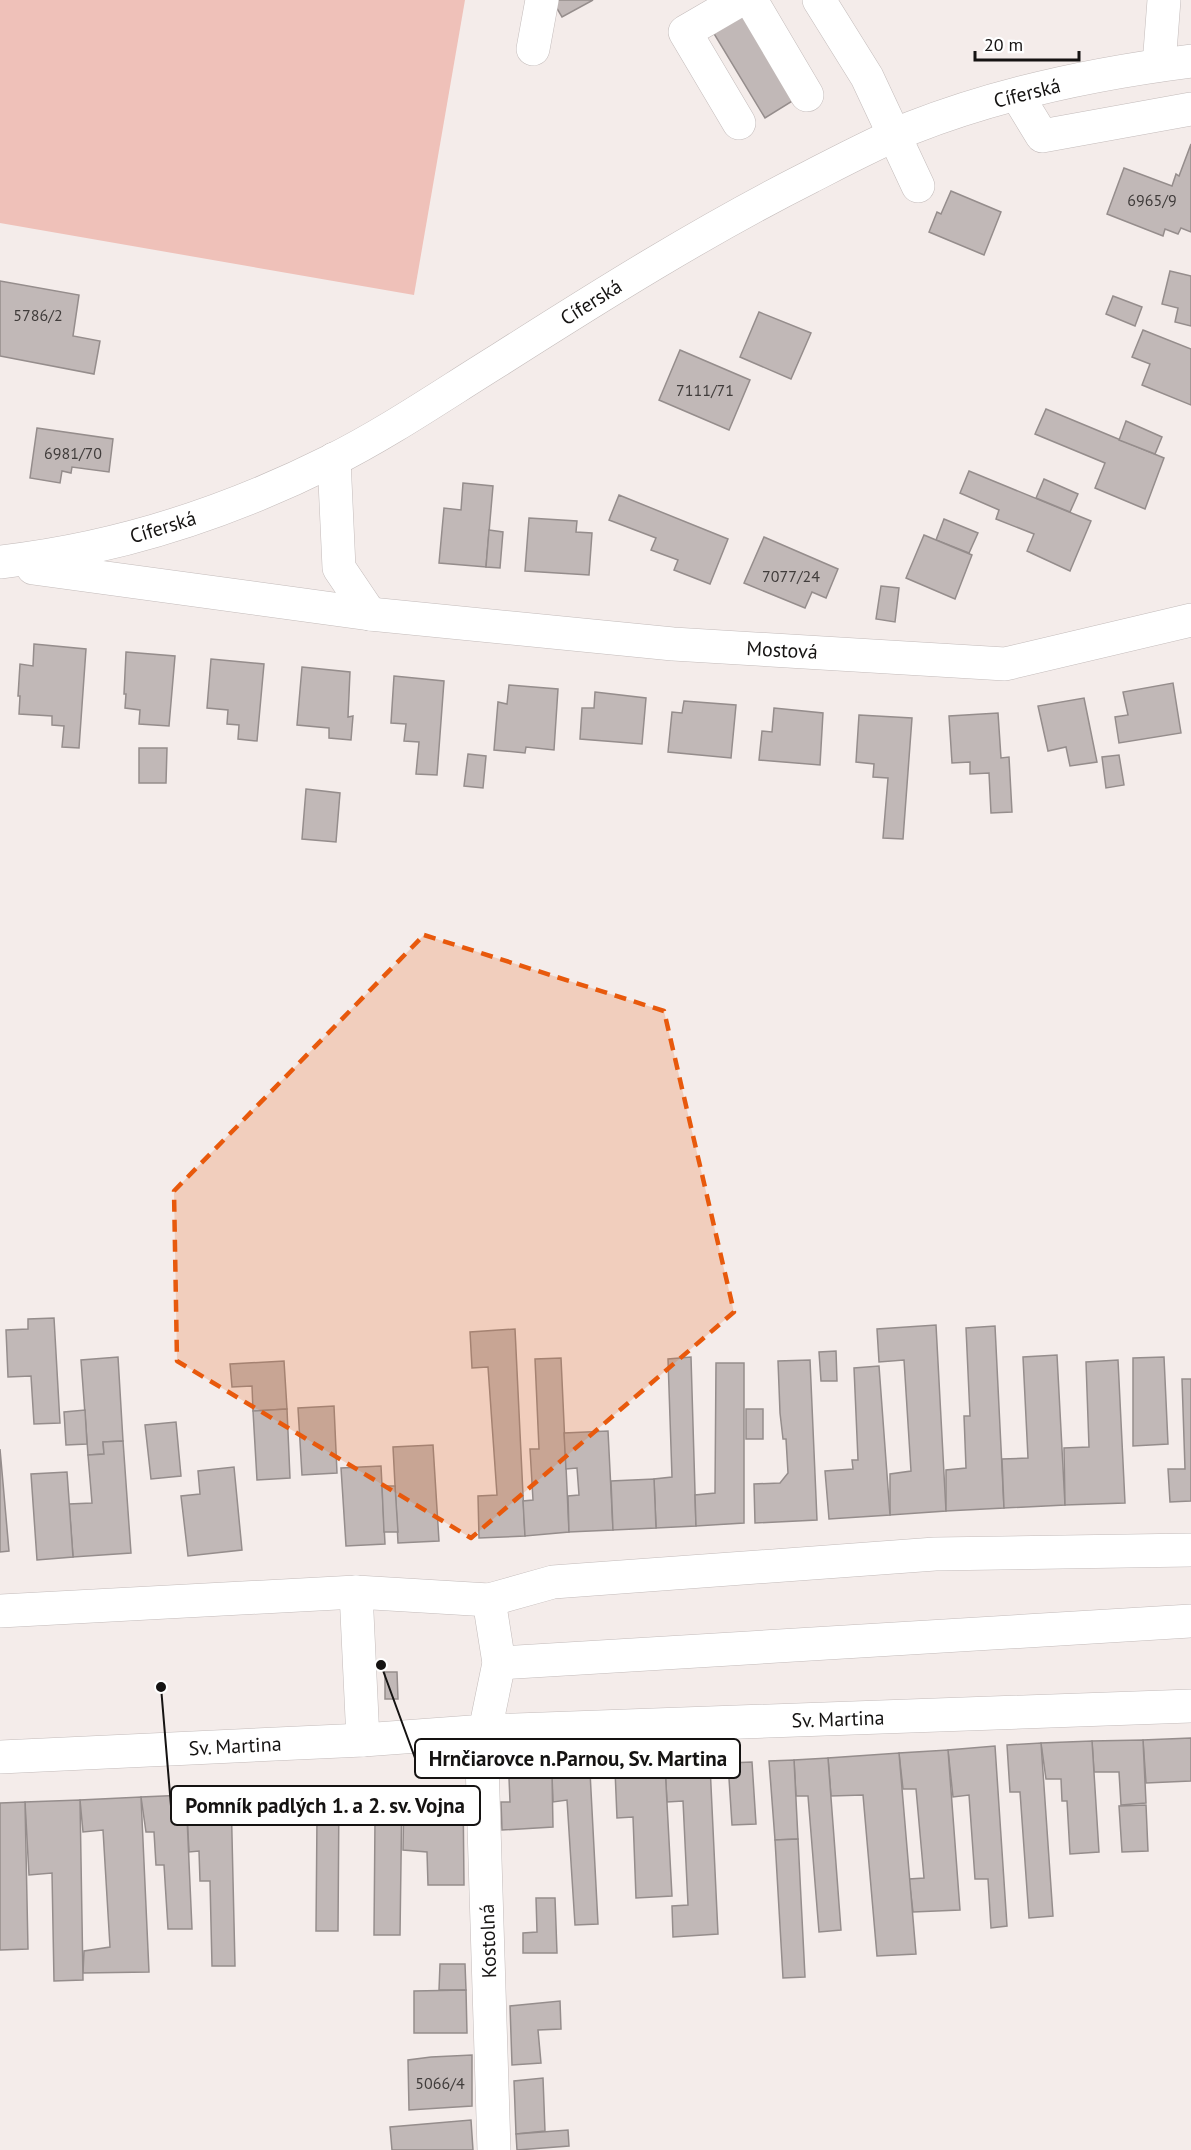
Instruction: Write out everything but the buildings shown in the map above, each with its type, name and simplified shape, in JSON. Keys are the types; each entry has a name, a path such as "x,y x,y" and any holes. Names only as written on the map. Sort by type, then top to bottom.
{"street":[{"path":"533,49 542,0"},
{"path":"739,123 685,32 740,0"},
{"path":"751,0 807,96"},
{"path":"819,0 867,77 918,186"},
{"path":"1164,0 1175,63"},
{"name":"Cíferská","path":"0,563 60,554 160,530 246,500 334,459 739,214 894,136 952,114 1017,95 1105,74 1175,63"},
{"path":"1017,95 1042,136 1191,109"},
{"path":"334,459 339,568 370,614"},
{"name":"Cíferská","path":"0,563 370,614"},
{"name":"Mostová","path":"370,614 674,644 1005,664 1191,620"},
{"path":"0,1611 356,1592 489,1600 553,1582 935,1554 1191,1550"},
{"path":"356,1592 363,1740"},
{"path":"485,1731 499,1663 489,1600"},
{"path":"499,1663 1191,1621"},
{"name":"Sv. Martina","path":"0,1757 363,1740 485,1731 1191,1706"},
{"name":"Kostolná","path":"485,1731 482,1762 494,2150"}],"highlighted area":[{"path":"424,935 664,1011 734,1312 471,1538 177,1361 174,1191"}],"shaded area":[{"path":"0,0 465,0 414,295 0,223"}],"place":[{"name":"Hrnčiarovce n.Parnou, Sv. Martina","path":"381,1665"},
{"name":"Pomník padlých 1. a 2. sv. Vojna","path":"161,1687"}]}
